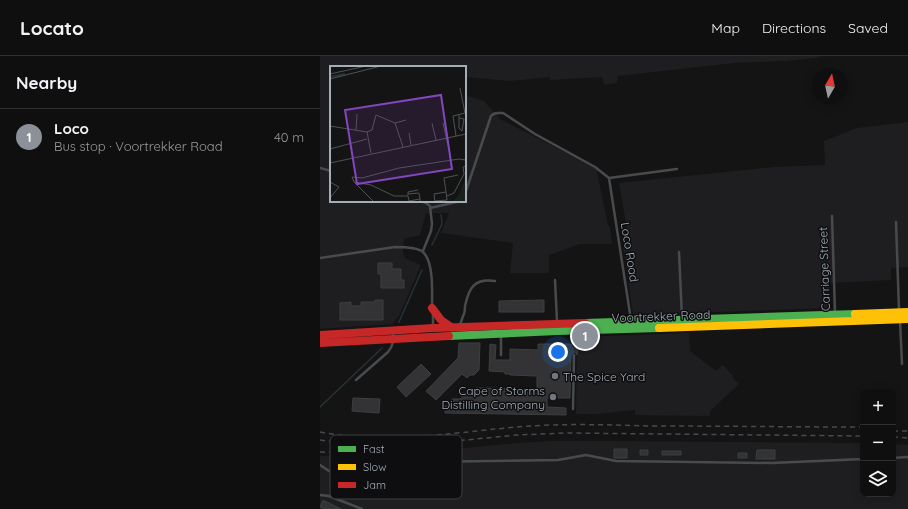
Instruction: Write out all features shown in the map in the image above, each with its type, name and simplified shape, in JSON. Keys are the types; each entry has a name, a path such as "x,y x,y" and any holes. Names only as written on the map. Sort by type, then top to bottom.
{"main road":[{"path":"432,308 441,320 455,327"},
{"name":"Voortrekker Road","path":"320,335 393,335 434,337 502,330 557,327 902,317 908,312"},
{"name":"Voortrekker Road","path":"557,327 575,330 632,325"},
{"name":"Voortrekker Road","path":"320,344 393,335 433,328 455,327 502,330"}],"lane":[{"path":"466,191 491,116 498,112 503,113 535,134 595,167 608,178 677,169"},
{"path":"320,168 330,171"},
{"name":"Loco Road","path":"608,178 632,325"},
{"path":"423,202 430,208 432,227 423,252"},
{"path":"430,208 457,202"},
{"name":"Carriage Street","path":"832,216 835,318"},
{"path":"896,222 902,317 902,364"},
{"path":"320,258 395,247 412,248 423,252 429,261 431,270 434,337"},
{"path":"679,252 682,323"},
{"path":"455,327 464,314 470,291 476,283 487,280 495,281"},
{"path":"555,280 557,327"},
{"path":"501,355 502,330"},
{"path":"574,344 575,330"},
{"path":"356,380 388,352 392,347 393,335"},
{"path":"573,409 574,355"},
{"path":"462,461 558,460 586,455 616,461 772,462 860,459"},
{"path":"896,458 908,457"},
{"path":"320,465 330,471"},
{"path":"320,495 330,496"},
{"path":"337,499 362,509"}],"shaded area":[{"path":"320,56 821,56 816,58 785,61 734,63 618,76 617,83 604,85 602,77 550,80 550,77 510,81 466,77 466,66 330,66 330,202 466,202 466,95 484,101 500,119 597,170 608,225 610,227 612,244 580,244 549,255 549,273 510,273 513,243 441,233 449,213 426,213 420,235 404,239 403,253 405,258 421,265 399,316 392,324 320,329"},
{"path":"908,122 908,267 891,268 891,280 829,283 830,306 828,308 633,314 623,246 629,241 619,183 774,167 825,165 824,141 857,128"},
{"path":"689,333 690,351 716,371 723,365 739,384 710,411 710,416 635,415 635,410 597,414 576,414 577,337"},
{"path":"551,441 860,443 860,497 896,497 896,444 908,445 908,509 320,509 320,456 330,456 330,499 462,499 462,448"}],"building":[{"path":"378,263 392,263 392,269 401,269 401,280 404,280 404,288 381,288 381,274 378,274"},
{"path":"375,300 383,300 383,320 340,320 340,303 351,302 351,306 361,306 361,302 375,302"},
{"path":"544,300 544,312 499,312 499,301"},
{"path":"459,343 480,343 479,370 474,375 470,375 467,378 462,374 436,400 426,391 458,358"},
{"path":"490,344 496,345 495,360 510,360 510,349 538,350 538,344 571,344 574,348 578,345 577,355 574,352 571,355 570,398 547,398 547,407 566,408 566,415 445,413 445,406 452,406 452,399 462,399 462,393 476,393 476,388 537,389 537,376 510,375 505,374 505,372 489,371"},
{"path":"421,364 431,374 406,397 397,387"},
{"path":"353,398 380,399 379,413 352,411"},
{"path":"614,449 627,449 627,458 614,458"},
{"path":"640,450 648,450 648,455 640,455"},
{"path":"757,450 775,450 775,459 756,459"},
{"path":"662,451 681,451 681,455 662,455"},
{"path":"738,453 747,453 747,458 738,458"},
{"path":"323,500 341,509 325,509 320,507"}],"waterway":[{"path":"432,245 442,224 441,215"},
{"path":"399,322 422,270"},
{"path":"320,407 382,348"}],"railway":[{"path":"434,435 549,425 860,427"},
{"path":"896,431 908,431"},
{"path":"320,432 342,435"},
{"path":"462,440 516,435 566,433 860,436"},
{"path":"896,437 908,438"},
{"path":"320,440 330,441"},
{"path":"320,452 330,452"}],"traffic: fast":[{"path":"585,323 855,314"},
{"path":"449,336 659,328"}],"traffic: slow":[{"path":"855,314 908,312"},
{"path":"659,328 908,319"}],"traffic: jam":[{"path":"432,308 441,320 451,327"},
{"path":"320,335 433,328 585,323"},
{"path":"320,343 449,336"}],"place":[{"name":"Loco","path":"585,336"},
{"name":"The Spice Yard","path":"555,376"},
{"name":"Cape of Storms Distilling Company","path":"553,397"}]}
